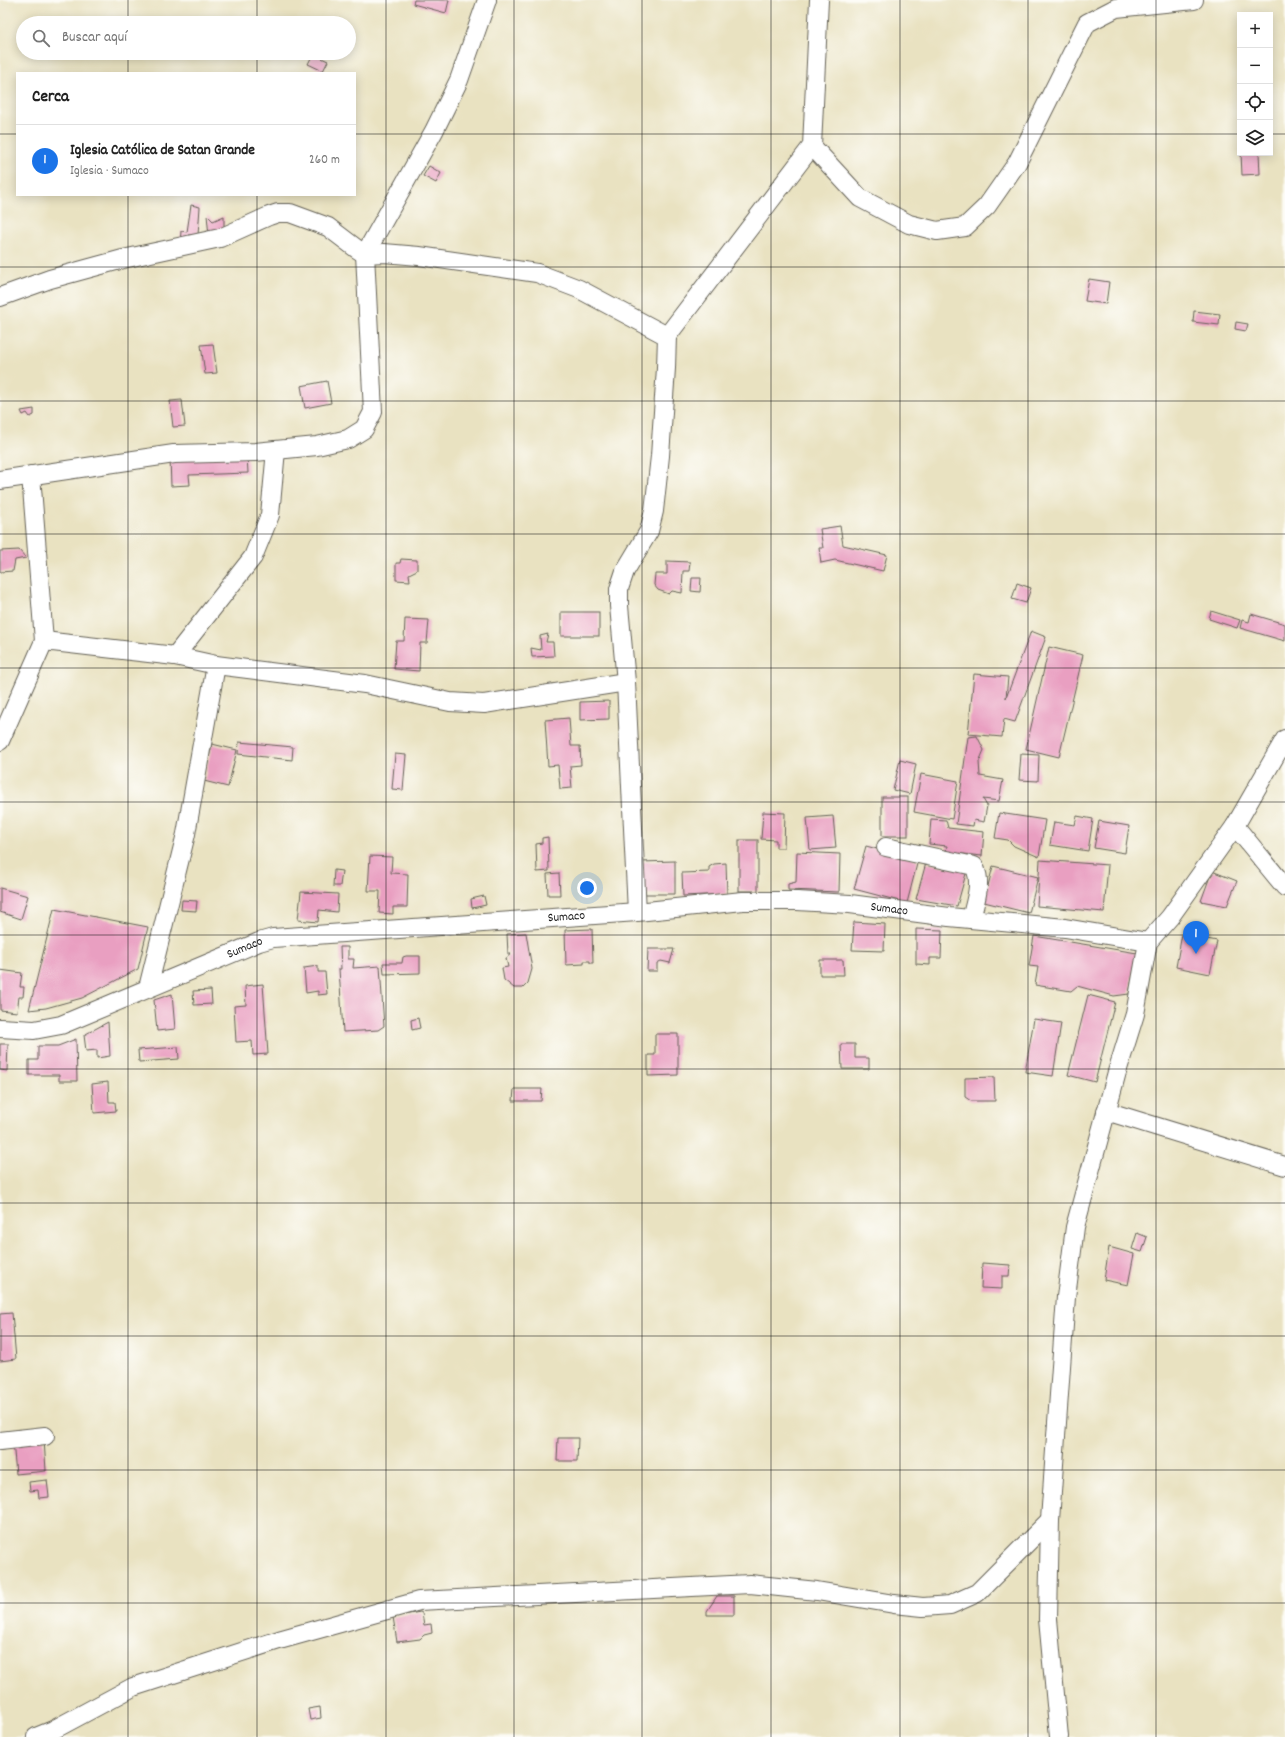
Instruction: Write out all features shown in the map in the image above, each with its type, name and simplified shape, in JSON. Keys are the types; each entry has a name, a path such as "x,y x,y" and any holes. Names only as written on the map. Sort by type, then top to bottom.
{"street":[{"path":"0,480 174,454 276,450 317,446 348,439 364,428 373,412 365,254 434,131 459,80 487,0"},
{"path":"637,912 626,682 619,606 619,589 625,571 649,531 654,511 660,456 667,336 812,146 819,0"},
{"path":"812,146 860,198 909,224 937,231 965,227 987,206 1017,163 1087,23 1116,8 1194,0"},
{"path":"0,296 50,279 123,259 220,238 278,213 290,213 303,216 328,227 357,250 365,254 384,253 419,256 537,273 579,289 667,336"},
{"path":"175,656 253,557 270,515 276,450"},
{"path":"0,741 44,641 31,475"},
{"path":"44,641 175,656 216,665 365,684 450,702 484,704 626,682"},
{"path":"148,988 186,834 216,665"},
{"path":"1059,1737 1048,1619 1050,1520 1066,1297 1075,1226 1117,1072 1135,1014 1148,942 1170,918 1235,826 1285,739"},
{"path":"1235,826 1285,887"},
{"path":"886,847 974,866 978,874 977,896 971,919"},
{"name":"Sumaco","path":"0,1028 34,1030 61,1025 259,942 273,938 637,912 743,901 797,901 850,904 971,919 1065,928 1148,942"},
{"path":"1106,1111 1285,1166"},
{"path":"0,1442 45,1436"},
{"path":"36,1737 53,1730 133,1687 279,1640 419,1601 750,1584 817,1590 894,1604 923,1607 950,1605 977,1593 1050,1520"}],"building":[{"path":"414,0 449,0 446,13 413,4"},
{"path":"310,60 328,61 323,71 308,64"},
{"path":"1241,156 1259,156 1260,174 1242,175"},
{"path":"429,166 441,173 436,183 423,176"},
{"path":"191,205 200,207 198,235 188,235 188,243 180,244 181,231 187,232"},
{"path":"207,215 213,221 224,216 224,229 209,236"},
{"path":"1089,279 1109,282 1106,304 1085,301"},
{"path":"1194,311 1220,314 1219,325 1193,322"},
{"path":"1236,322 1248,324 1246,331 1235,329"},
{"path":"213,344 217,373 205,374 201,345"},
{"path":"327,381 331,403 305,408 301,386"},
{"path":"182,400 185,426 173,427 170,401"},
{"path":"34,409 34,415 30,417 27,413 23,415 21,411"},
{"path":"247,455 248,473 189,475 190,485 171,486 170,458"},
{"path":"840,526 843,545 887,555 883,571 835,560 821,563 819,548 823,548 820,529"},
{"path":"19,550 26,558 15,560 13,571 0,572 0,551"},
{"path":"401,559 417,560 417,570 409,574 410,581 396,580 396,563 400,563"},
{"path":"667,561 690,562 689,571 683,571 682,593 672,591 669,594 658,590 654,585 655,574 667,574"},
{"path":"692,578 701,578 700,592 691,591"},
{"path":"1017,583 1031,588 1026,603 1012,599"},
{"path":"1211,611 1240,620 1237,628 1209,619"},
{"path":"561,612 599,612 599,636 561,636"},
{"path":"1251,614 1285,624 1285,641 1240,628 1242,620 1249,622"},
{"path":"405,619 429,620 427,643 420,643 419,671 394,669 396,641 404,641"},
{"path":"1031,631 1046,637 1015,722 1004,719 1002,737 968,734 974,674 1008,677 1006,698"},
{"path":"548,634 546,642 553,642 554,656 532,657 531,648 541,650 540,636"},
{"path":"1049,647 1083,655 1059,757 1026,749"},
{"path":"609,701 609,719 580,720 580,702"},
{"path":"569,718 571,746 580,746 581,765 570,766 572,788 560,789 558,765 548,766 545,720"},
{"path":"977,736 984,750 979,762 980,776 1003,780 999,801 983,799 987,806 984,822 974,820 973,826 956,824 968,737"},
{"path":"239,742 293,747 292,760 238,754"},
{"path":"212,744 237,750 228,787 204,781"},
{"path":"395,754 406,755 403,790 392,789"},
{"path":"1021,754 1039,755 1038,781 1019,780"},
{"path":"900,760 916,764 910,794 893,790"},
{"path":"921,774 958,781 952,819 914,812"},
{"path":"882,797 908,797 908,836 882,836"},
{"path":"763,812 785,813 784,848 776,848 776,840 761,839"},
{"path":"999,813 1045,820 1039,857 1014,846 1008,840 995,838"},
{"path":"833,816 836,848 810,850 807,818"},
{"path":"1077,816 1093,819 1088,851 1050,845 1054,822 1075,825"},
{"path":"931,819 946,820 948,828 984,832 982,856 946,852 947,846 929,844"},
{"path":"1099,821 1129,826 1125,853 1094,848"},
{"path":"548,837 549,871 537,872 536,844 542,843 542,838"},
{"path":"739,840 758,840 758,891 739,891"},
{"path":"866,846 918,860 907,903 854,889"},
{"path":"797,852 840,854 839,892 788,890 788,884 796,882"},
{"path":"370,856 392,857 391,873 408,874 407,907 393,907 393,914 379,913 380,891 368,891"},
{"path":"1040,860 1108,865 1104,912 1037,906"},
{"path":"675,861 675,894 641,894 641,862"},
{"path":"726,863 727,894 683,896 682,873 709,872 709,867 714,864"},
{"path":"926,863 967,870 957,906 916,899"},
{"path":"993,866 1038,877 1029,913 984,902"},
{"path":"334,870 342,871 340,886 333,886"},
{"path":"1212,871 1237,881 1227,906 1201,901"},
{"path":"559,873 560,895 548,895 547,874"},
{"path":"0,888 28,896 21,919 0,912"},
{"path":"301,892 338,894 337,912 319,910 318,922 298,920"},
{"path":"484,896 486,905 472,908 471,899"},
{"path":"182,900 197,901 196,911 181,910"},
{"path":"54,909 148,927 138,969 82,998 46,1008 29,1010"},
{"path":"854,922 885,924 884,951 852,950"},
{"path":"592,929 593,963 590,963 590,961 584,961 584,964 566,965 565,930"},
{"path":"916,929 942,930 941,958 930,958 930,965 916,964"},
{"path":"526,933 532,969 528,983 523,988 514,988 504,980 502,968 508,967 506,958 511,954 508,954 507,934"},
{"path":"1182,934 1217,941 1210,974 1176,967"},
{"path":"1034,936 1137,953 1129,994 1114,996 1077,986 1071,991 1035,985 1038,967 1029,966"},
{"path":"340,947 348,947 348,959 354,959 353,968 380,966 384,1026 378,1030 343,1032 339,969 341,969"},
{"path":"648,949 674,949 670,963 661,961 657,963 657,971 647,971"},
{"path":"420,956 420,973 384,974 383,963 402,963 403,957"},
{"path":"820,960 843,960 844,975 820,975"},
{"path":"318,966 318,972 325,972 327,994 318,995 318,991 306,993 304,968"},
{"path":"0,970 22,973 20,987 24,987 23,997 19,997 17,1012 0,1010"},
{"path":"263,984 268,1054 253,1055 252,1041 236,1042 234,1006 246,1005 245,986"},
{"path":"211,990 212,1004 194,1005 193,991"},
{"path":"172,994 175,1029 157,1031 154,1000"},
{"path":"1088,995 1115,1002 1095,1082 1068,1075"},
{"path":"418,1018 420,1028 412,1030 411,1020"},
{"path":"1034,1019 1061,1023 1053,1076 1025,1072"},
{"path":"108,1022 110,1056 97,1058 97,1050 86,1051 84,1035"},
{"path":"655,1034 678,1034 678,1075 648,1076 648,1055 655,1055"},
{"path":"76,1039 77,1081 59,1081 59,1075 29,1075 29,1060 38,1060 38,1046 58,1046"},
{"path":"0,1044 8,1044 7,1071 0,1070"},
{"path":"841,1044 855,1044 855,1058 869,1058 869,1069 842,1069"},
{"path":"178,1047 179,1059 139,1062 138,1050"},
{"path":"994,1077 995,1101 971,1101 965,1097 965,1078"},
{"path":"108,1082 109,1102 115,1102 116,1111 94,1113 92,1084"},
{"path":"514,1089 542,1089 541,1101 513,1101"},
{"path":"1137,1233 1147,1237 1142,1252 1132,1249"},
{"path":"1109,1247 1134,1254 1128,1285 1104,1280"},
{"path":"982,1263 1010,1265 1009,1276 1002,1276 1002,1289 981,1288"},
{"path":"12,1313 16,1359 0,1361 0,1314"},
{"path":"558,1438 578,1438 577,1461 557,1461"},
{"path":"44,1439 46,1471 16,1474 13,1441"},
{"path":"47,1480 49,1497 39,1498 38,1490 30,1491 29,1482"},
{"path":"717,1596 734,1596 734,1615 707,1615 707,1611"},
{"path":"420,1612 422,1613 424,1625 431,1624 432,1633 424,1635 420,1639 397,1642 393,1617"},
{"path":"320,1707 321,1718 310,1720 308,1709"}],"place":[{"name":"Iglesia Católica de Satan Grande","path":"1196,954"}]}
